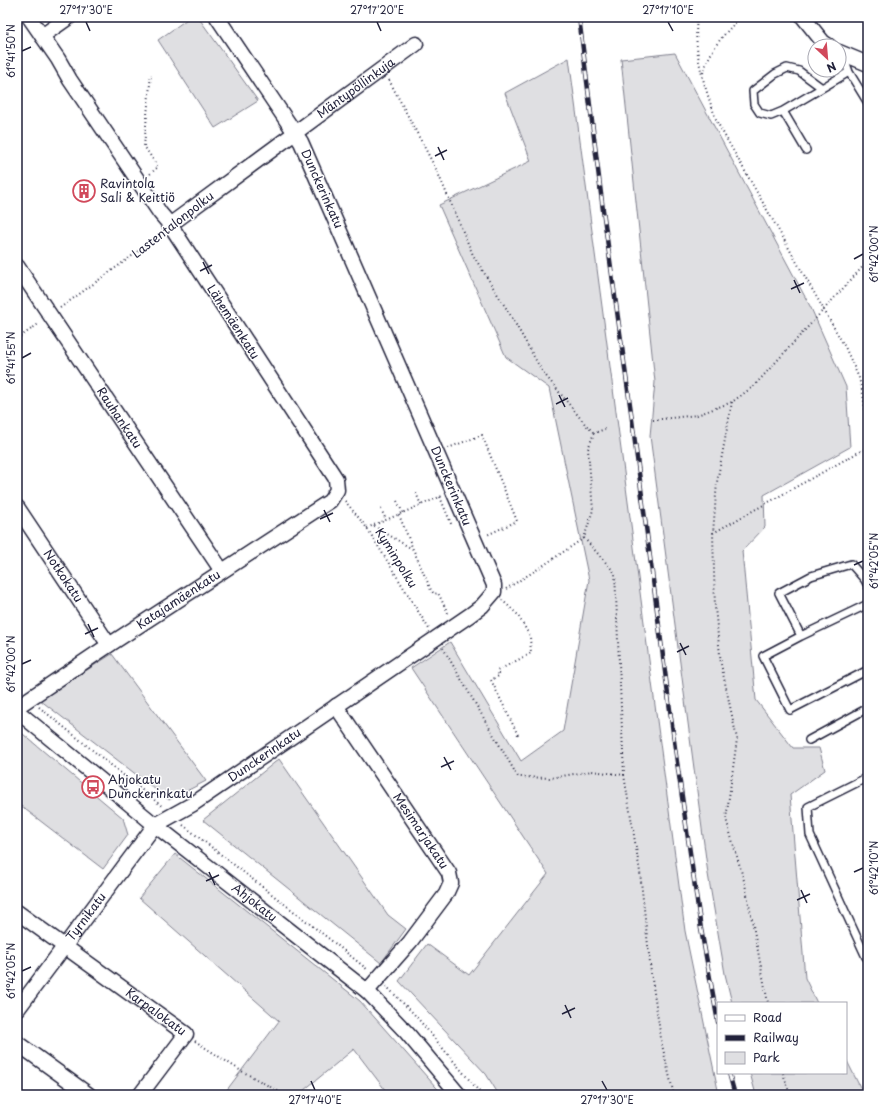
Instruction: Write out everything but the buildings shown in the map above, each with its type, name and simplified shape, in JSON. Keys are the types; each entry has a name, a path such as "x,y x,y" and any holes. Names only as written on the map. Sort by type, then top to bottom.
{"street":[{"name":"Lähemäenkatu","path":"29,17 160,213 171,226 336,479 337,490"},
{"path":"42,36 69,17"},
{"name":"Dunckerinkatu","path":"155,825 193,804 336,706 439,643 482,606 494,592 494,585 296,133 217,17"},
{"path":"803,17 819,38"},
{"name":"Mäntypöllinkuja","path":"296,133 416,44"},
{"path":"847,56 868,64"},
{"name":"Lastentalonpolku","path":"171,226 296,133"},
{"name":"Rauhankatu","path":"17,266 222,571"},
{"name":"Katajamäenkatu","path":"17,707 330,500 337,490"},
{"name":"Notkokatu","path":"17,508 109,645"},
{"name":"Mesimarjakatu","path":"336,706 449,873 451,883 446,894 410,942 367,991"},
{"name":"Ahjokatu","path":"17,711 155,825 367,991 407,1033 459,1095"},
{"name":"Tyrnikatu","path":"17,1010 63,946 155,825"},
{"name":"Karpalokatu","path":"17,912 186,1034 140,1095"},
{"path":"17,1042 89,1095"}],"lane":[{"path":"847,66 868,103"},
{"path":"822,88 799,71 787,68 775,74 753,91 754,104 760,113 771,116 783,111 850,72"},
{"path":"783,111 806,150"},
{"path":"801,636 779,593 811,576 851,564 865,580 868,586"},
{"path":"868,604 763,656 790,710 868,670"},
{"path":"809,740 868,708"},
{"path":"868,777 808,808 810,835 866,956 868,956"}],"path":[{"path":"697,17 695,32 698,57 707,94 717,122 845,347 859,378 863,394 868,433"},
{"path":"702,75 708,58 723,35 741,17"},
{"path":"383,68 437,171 473,255 511,316 542,371 594,433"},
{"path":"151,74 144,146 158,167 153,172"},
{"name":"Lastentalonpolku","path":"17,339 154,241 171,226"},
{"path":"653,420 697,415 732,402 754,386 868,261"},
{"path":"732,402 717,482 713,533 716,608 721,664 737,739 726,818 744,884 768,1002"},
{"path":"594,433 606,429"},
{"path":"494,592 508,588 584,538 593,510 588,449 594,433"},
{"path":"437,453 482,435 517,521 474,540"},
{"path":"713,533 868,447"},
{"name":"Kyminpolku","path":"337,490 367,528 439,643 518,777 550,778 592,771 624,775"},
{"path":"416,493 421,505"},
{"path":"367,528 447,494"},
{"path":"440,497 452,526"},
{"path":"397,501 403,513"},
{"path":"381,508 386,521"},
{"path":"399,515 434,594 438,593 450,618"},
{"path":"374,526 413,549"},
{"path":"584,538 615,574 624,775 640,872 651,974 662,1045 674,1095"},
{"path":"494,592 517,614 530,636 531,653 497,671 499,676 491,680 518,735"},
{"path":"17,685 29,698 173,815 184,826"},
{"path":"186,1034 238,1069 285,1095"},
{"path":"783,1074 790,1095"}],"green space":[{"path":"190,17 198,17 258,101 215,128 158,40"},
{"path":"675,53 811,308 846,387 850,447 764,495 765,527 742,551 756,700 793,748 819,748 825,770 790,795 805,978 817,1002 732,1002 725,974 708,874 650,436 655,382 621,59"},
{"path":"569,58 685,931 719,1095 499,1095 486,1074 399,981 427,944 469,975 548,874 411,668 450,642 521,761 563,731 589,580 549,388 506,357 439,205 531,161 505,93"},
{"path":"112,654 206,781 169,800 40,700"},
{"path":"17,729 123,818 128,835 103,869 17,803"},
{"path":"279,759 388,915 406,929 381,963 203,820"},
{"path":"175,854 360,1001 443,1095 389,1095 354,1049 298,1095 223,1095 279,1021 139,898"},
{"path":"847,1061 864,1095 756,1095 750,1074 847,1074"}],"railway":[{"path":"579,17 603,210 675,748 701,929 717,1017"},
{"path":"729,1074 735,1095"}],"place":[{"name":"Ravintola Sali & Keittiö","path":"84,191"},
{"name":"Ahjokatu Dunckerinkatu","path":"93,787"}]}
